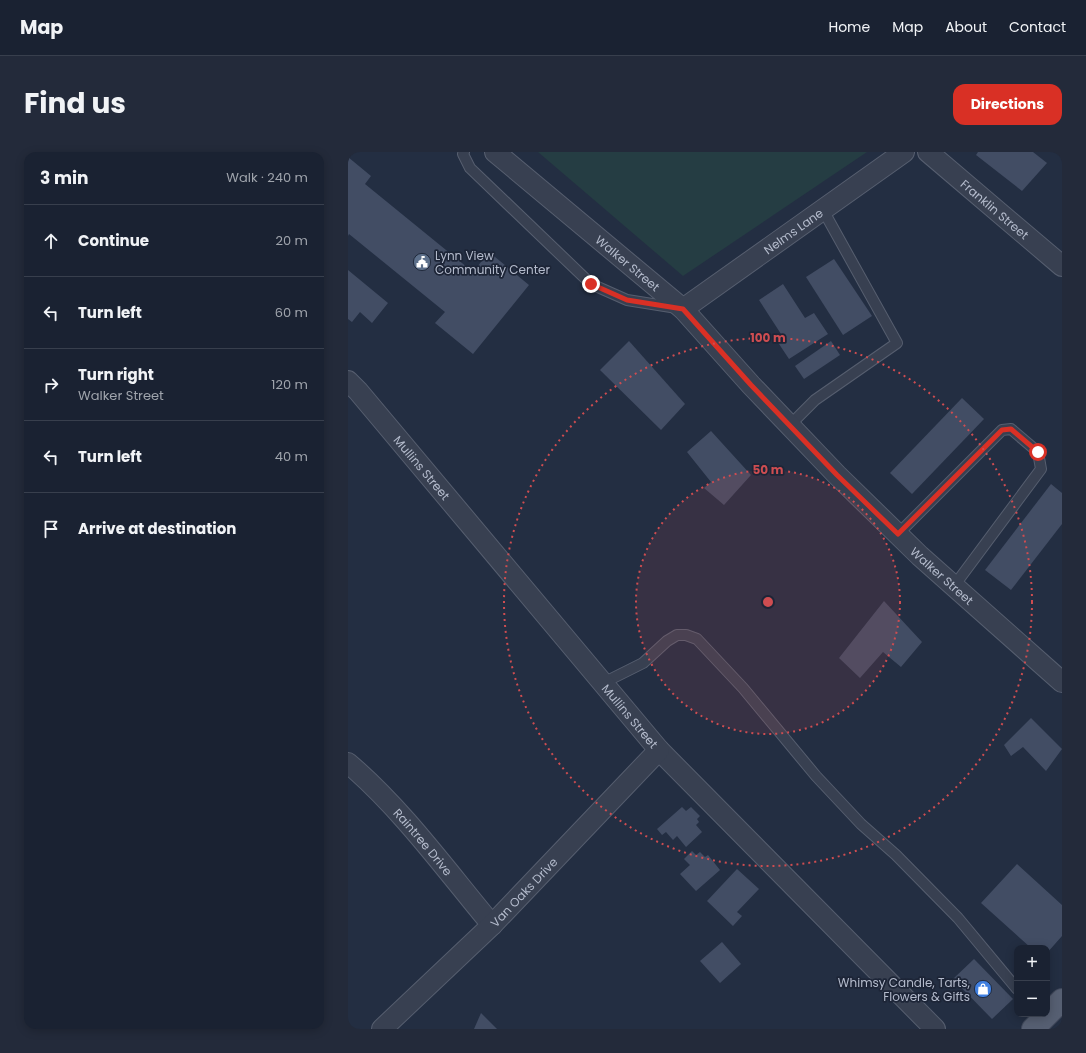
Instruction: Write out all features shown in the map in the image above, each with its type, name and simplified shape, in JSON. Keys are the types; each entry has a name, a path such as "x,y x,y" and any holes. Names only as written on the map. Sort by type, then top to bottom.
{"main road":[{"path":"1041,1023 1062,1000"}],"street":[{"name":"Walker Street","path":"495,152 683,309 751,385 837,475 954,586 1062,682"},
{"name":"Nelms Lane","path":"683,309 904,152"},
{"name":"Franklin Street","path":"928,152 1062,266"},
{"name":"Mullins Street","path":"348,381 358,391 659,750 935,1029"},
{"name":"Van Oaks Drive","path":"382,1029 492,925 659,750"},
{"name":"Raintree Drive","path":"348,763 402,817 492,925"}],"lane":[{"path":"464,152 463,154 470,168 591,284 627,300 683,309"},
{"path":"790,425 815,400 897,343 823,210"},
{"path":"898,534 1002,430 1011,429 1038,452 1041,469 954,586"},
{"path":"602,683 643,663 667,641 677,635 686,635 697,639 743,688 816,776 861,824 896,855 958,918 1014,985"}],"green space":[{"path":"538,152 867,152 683,276"}],"building":[{"path":"978,152 1033,152 1047,163 1022,191 976,155"},
{"name":"Lynn View Community Center","path":"348,157 371,176 365,184 473,272 489,252 529,285 473,354 435,323 445,312 349,234 348,236"},
{"path":"834,259 872,316 843,335 806,277"},
{"path":"348,270 388,303 372,323 360,312 352,322 348,319"},
{"path":"783,284 805,318 814,313 828,334 789,359 775,338 781,334 759,300"},
{"path":"629,341 685,404 661,430 600,370"},
{"path":"831,341 840,355 804,379 795,366"},
{"path":"962,398 984,419 912,494 890,473"},
{"path":"711,431 751,475 724,505 704,488 711,482 687,452"},
{"path":"1051,484 1062,493 1062,524 1011,590 985,570"},
{"path":"884,601 922,642 901,667 883,652 860,678 839,658"},
{"path":"1031,718 1062,749 1046,771 1023,747 1011,756 1004,745"},
{"path":"682,807 686,811 691,807 700,816 697,819 699,822 696,825 702,832 686,847 677,836 673,840 666,832 662,835 657,829"},
{"path":"692,851 696,855 700,852 705,857 708,855 720,870 696,891 680,874 690,865 684,859"},
{"path":"1017,864 1062,905 1062,936 1050,950 1050,945 1028,945 981,903"},
{"path":"737,869 759,889 737,912 742,916 733,926 707,901"},
{"path":"722,942 741,964 720,983 700,961"},
{"name":"Whimsy Candle, Tarts, Flowers & Gifts","path":"974,959 1013,999 992,1019 953,979"},
{"path":"481,1013 497,1029 474,1029"}],"place":[{"name":"Lynn View Community Center","path":"422,262"},
{"name":"Whimsy Candle, Tarts, Flowers & Gifts","path":"983,989"}],"route":[{"path":"591,284 627,300 683,309 751,385 837,475 898,534 1002,430 1011,429 1038,452"}]}
